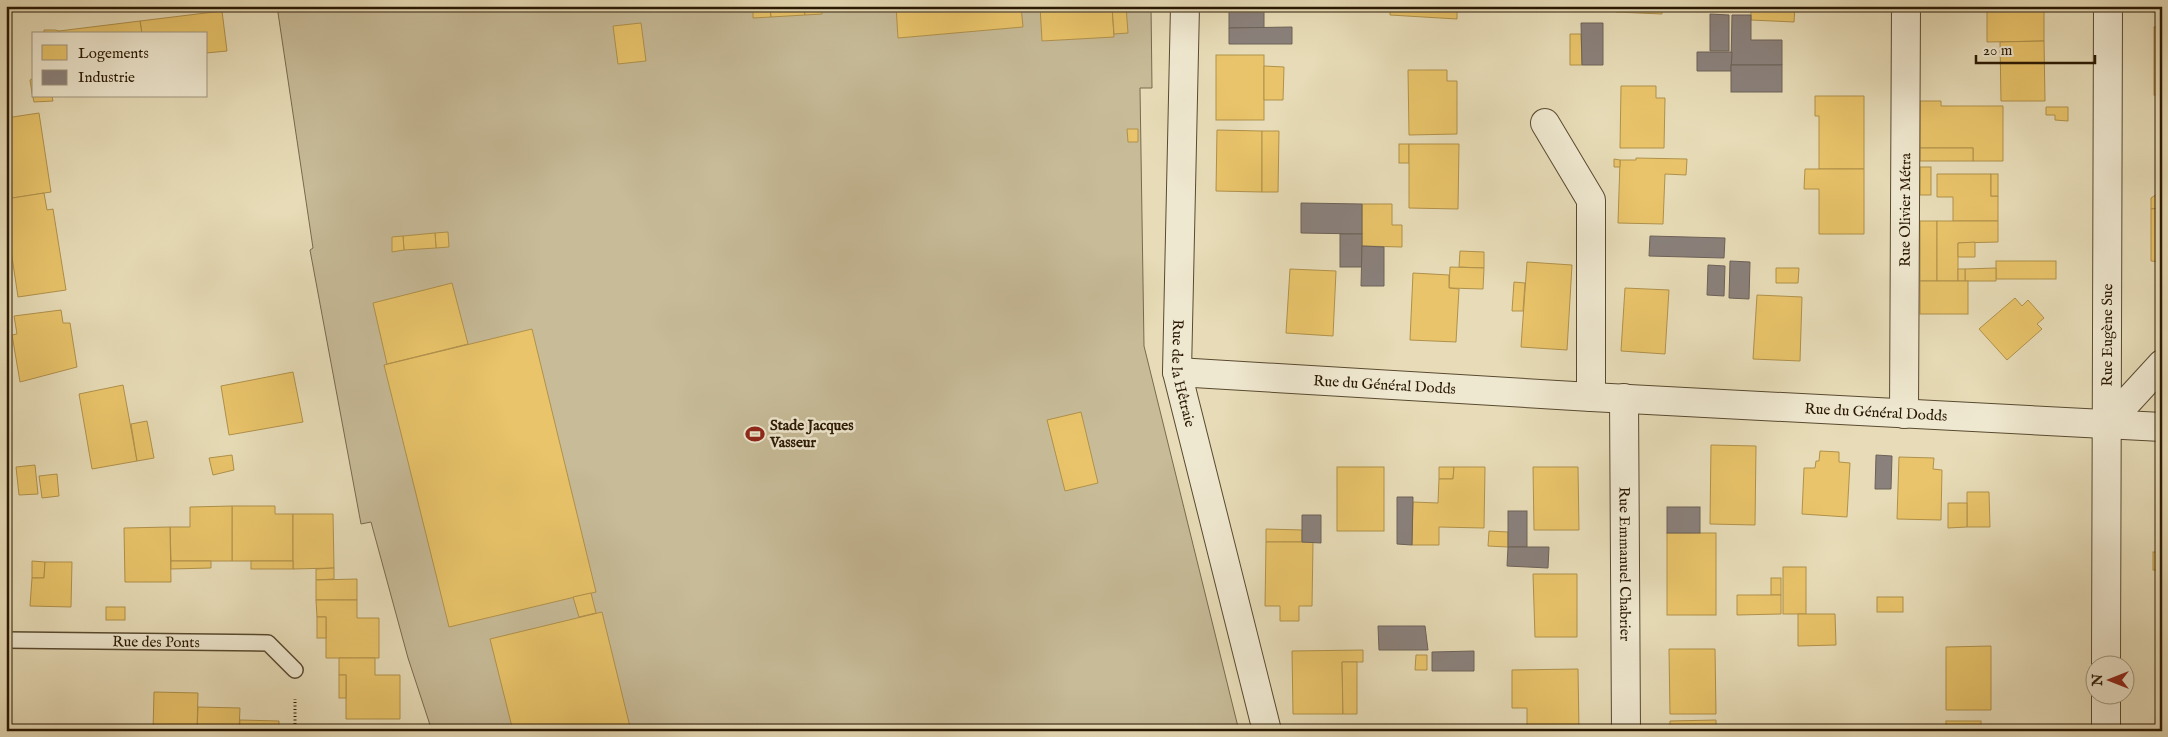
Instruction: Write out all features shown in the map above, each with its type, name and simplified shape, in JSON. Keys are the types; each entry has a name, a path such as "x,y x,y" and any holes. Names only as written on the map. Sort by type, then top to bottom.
{"street":[{"name":"Rue de la Hêtraie","path":"1185,6 1177,372 1267,731"},
{"name":"Rue Olivier Métra","path":"1904,414 1906,6"},
{"name":"Rue Eugène Sue","path":"2106,654 2108,6"},
{"path":"1545,123 1592,200 1591,396"},
{"path":"2106,425 2162,364"},
{"name":"Rue du Général Dodds","path":"1177,372 2162,427"},
{"name":"Rue Emmanuel Chabrier","path":"1624,398 1626,731"},
{"path":"2106,704 2106,731"}],"lane":[{"name":"Rue des Ponts","path":"6,640 268,643 295,670"}],"shaded area":[{"name":"Stade Jacques Vasseur","path":"277,6 1151,6 1152,88 1140,88 1144,346 1239,731 432,731 408,658 371,522 361,524 310,250 313,248"}],"building: Logements":[{"path":"753,6 770,6 771,17 753,18"},
{"path":"770,6 804,6 805,15 771,17"},
{"path":"804,6 822,6 822,14 805,15"},
{"path":"896,6 1021,6 1023,27 898,38"},
{"path":"1040,6 1112,6 1114,37 1042,41"},
{"path":"1112,6 1126,6 1128,33 1114,34"},
{"path":"1390,6 1457,6 1457,19 1390,15"},
{"path":"1512,6 1558,6 1558,10"},
{"path":"1616,6 1662,6 1662,14 1616,12"},
{"path":"1751,6 1795,6 1794,22 1751,20"},
{"path":"1987,6 2044,6 2044,41 1987,42"},
{"path":"2152,6 2162,6 2162,12 2152,12"},
{"path":"222,11 227,51 208,53 208,32 142,32 140,21"},
{"path":"140,21 142,32 59,32"},
{"path":"641,23 646,61 618,64 613,26"},
{"path":"2154,27 2162,27 2162,95 2154,95"},
{"path":"44,30 59,31 59,32 44,32"},
{"path":"1570,34 1581,34 1582,65 1570,65"},
{"path":"2044,41 2045,101 2001,101 2000,42"},
{"path":"1216,55 1264,55 1264,120 1216,120"},
{"path":"1264,66 1284,67 1283,100 1264,100"},
{"path":"1408,70 1447,70 1447,81 1457,81 1457,134 1409,135"},
{"path":"1621,86 1656,86 1656,98 1665,98 1664,148 1620,148"},
{"path":"1815,96 1864,96 1864,169 1819,169 1819,116 1815,116"},
{"path":"33,98 52,98 53,101 34,102"},
{"path":"1920,101 1941,101 1941,106 2003,106 2003,161 1973,161 1973,148 1920,148"},
{"path":"2046,107 2068,107 2068,121 2055,120 2055,115 2046,115"},
{"path":"39,113 51,192 6,199 6,118"},
{"path":"1127,129 1138,129 1138,142 1128,142"},
{"path":"1217,130 1262,131 1262,192 1216,191"},
{"path":"1262,131 1279,131 1278,192 1262,192"},
{"path":"1399,144 1409,144 1409,163 1399,163"},
{"path":"1409,144 1459,144 1458,209 1409,208"},
{"path":"1920,148 1973,148 1973,161 1920,161"},
{"path":"1636,158 1687,159 1686,175 1665,174 1663,224 1618,223 1620,160 1636,160"},
{"path":"1614,159 1620,160 1620,167 1614,167"},
{"path":"1920,167 1931,167 1931,195 1920,195"},
{"path":"1805,169 1864,169 1864,234 1819,234 1819,189 1804,189"},
{"path":"1937,174 1991,174 1991,196 1998,196 1998,221 1953,221 1953,197 1937,197"},
{"path":"1991,174 1998,174 1998,196 1991,196"},
{"path":"2162,191 2162,208 2151,209 2151,198"},
{"path":"44,193 47,210 53,209 66,290 18,297 6,217 6,199"},
{"path":"1362,204 1392,204 1392,225 1402,225 1402,247 1362,246"},
{"path":"2162,208 2162,262 2151,261 2151,209"},
{"path":"1920,221 1937,221 1937,281 1920,281"},
{"path":"1937,221 1998,221 1998,242 1958,243 1958,281 1937,281"},
{"path":"448,232 449,247 436,248 435,233"},
{"path":"435,233 436,248 404,250 403,236"},
{"path":"403,236 404,250 392,252 392,237"},
{"path":"1975,242 1975,257 1958,257 1958,243"},
{"path":"1460,251 1484,252 1484,268 1459,267"},
{"path":"1996,261 2056,261 2056,279 1996,279"},
{"path":"1527,262 1572,265 1567,350 1521,347"},
{"path":"1450,267 1484,268 1483,289 1449,288"},
{"path":"1776,268 1799,268 1798,283 1776,283"},
{"path":"1996,268 1996,281 1965,281 1965,269"},
{"path":"1290,269 1336,271 1333,336 1286,333"},
{"path":"1958,269 1965,269 1965,281 1958,281"},
{"path":"1413,273 1449,275 1449,288 1459,289 1456,342 1410,340"},
{"path":"1920,281 1968,281 1968,314 1920,314"},
{"path":"1514,282 1525,283 1523,311 1512,311"},
{"path":"452,283 468,344 387,364 373,303"},
{"path":"1625,288 1669,290 1665,354 1621,351"},
{"path":"1757,295 1802,297 1800,361 1753,359"},
{"path":"2015,298 2022,306 2028,300 2044,318 2037,324 2042,329 2007,360 1979,329"},
{"path":"61,310 63,323 70,323 77,367 20,382 12,335 17,334 14,316"},
{"path":"532,329 596,592 449,627 384,365"},
{"path":"293,372 303,422 229,435 221,386"},
{"path":"123,385 137,461 92,469 79,394"},
{"path":"1081,412 1098,483 1065,491 1047,420"},
{"path":"147,421 154,458 137,461 131,424"},
{"path":"1711,445 1756,446 1755,525 1710,524"},
{"path":"1820,451 1839,452 1839,462 1850,463 1847,517 1802,514 1804,468 1815,468 1816,461 1819,461"},
{"path":"232,455 234,470 213,475 209,458"},
{"path":"1899,457 1934,458 1933,469 1942,470 1941,520 1897,519"},
{"path":"35,465 38,494 19,495 16,467"},
{"path":"1337,467 1384,467 1384,531 1337,531"},
{"path":"1439,467 1454,467 1453,479 1439,479"},
{"path":"1454,467 1485,467 1484,528 1439,527 1439,545 1412,545 1413,502 1438,503 1439,479 1453,479"},
{"path":"1533,467 1578,467 1579,530 1534,530"},
{"path":"57,474 59,496 42,498 39,476"},
{"path":"1967,492 1989,492 1990,527 1967,527"},
{"path":"1948,503 1967,503 1967,527 1948,528"},
{"path":"232,506 275,506 275,514 293,514 293,561 232,561"},
{"path":"232,506 232,561 171,561 170,527 190,527 190,507"},
{"path":"293,514 333,514 334,568 293,569"},
{"path":"170,527 171,582 125,582 124,528"},
{"path":"1266,529 1302,530 1302,542 1266,542"},
{"path":"1489,531 1508,532 1508,547 1488,546"},
{"path":"1667,533 1716,533 1716,615 1667,615"},
{"path":"1266,542 1313,542 1312,606 1299,606 1299,621 1280,621 1280,606 1265,606"},
{"path":"2153,552 2162,552 2162,570 2153,570"},
{"path":"32,561 45,562 44,578 32,578"},
{"path":"171,561 211,561 211,568 171,569"},
{"path":"251,561 293,561 293,569 251,569"},
{"path":"45,562 72,562 71,607 30,606 32,578 44,578"},
{"path":"1783,567 1806,567 1806,614 1783,614"},
{"path":"334,568 334,579 316,580 316,569"},
{"path":"1533,574 1577,574 1577,637 1535,637"},
{"path":"1771,578 1781,578 1781,595 1771,595"},
{"path":"357,579 357,600 316,600 316,580"},
{"path":"591,593 596,613 579,617 573,597"},
{"path":"1737,595 1781,595 1781,614 1737,615"},
{"path":"1877,597 1903,597 1903,612 1877,612"},
{"path":"316,600 357,600 357,618 379,618 379,658 326,658 326,617 317,617"},
{"path":"106,607 125,607 125,620 106,620"},
{"path":"602,612 631,731 513,731 490,639"},
{"path":"1798,614 1835,614 1836,645 1798,646"},
{"path":"317,617 326,617 326,638 317,638"},
{"path":"1991,646 1991,710 1946,710 1946,647"},
{"path":"1669,649 1715,649 1716,714 1670,714"},
{"path":"1363,650 1363,662 1342,662 1343,714 1293,714 1292,651"},
{"path":"1416,655 1427,655 1427,670 1415,670"},
{"path":"339,658 375,658 375,675 400,675 400,719 346,719 346,675 339,675"},
{"path":"1342,662 1357,662 1357,714 1343,714"},
{"path":"1578,669 1579,731 1527,731 1527,708 1512,708 1512,670"},
{"path":"339,675 346,675 346,698 339,698"},
{"path":"154,692 198,693 197,731 153,731"},
{"path":"198,707 240,708 239,731 197,731"},
{"path":"240,720 279,721 279,731 239,731"},
{"path":"1716,720 1716,731 1670,731 1670,721"},
{"path":"1946,721 1981,721 1981,731 1946,731"},
{"path":"55,725 94,731 55,731"}],"building: Industrie":[{"path":"1229,9 1264,9 1264,28 1229,28"},
{"path":"1710,14 1729,15 1729,51 1710,51"},
{"path":"1732,15 1751,15 1751,40 1782,40 1782,65 1731,65"},
{"path":"1581,23 1603,23 1603,65 1582,65"},
{"path":"1292,27 1292,44 1229,44 1229,28"},
{"path":"1697,52 1732,52 1731,71 1697,71"},
{"path":"1731,65 1782,65 1782,92 1731,92"},
{"path":"1301,203 1362,204 1362,234 1301,233"},
{"path":"1340,234 1362,234 1362,267 1340,267"},
{"path":"1650,236 1725,238 1724,258 1649,256"},
{"path":"1362,246 1384,247 1384,286 1361,286"},
{"path":"1730,261 1750,262 1749,299 1729,298"},
{"path":"1708,265 1725,266 1724,296 1707,295"},
{"path":"1876,455 1892,456 1891,489 1875,489"},
{"path":"1397,497 1413,497 1412,545 1397,544"},
{"path":"1667,507 1700,507 1700,533 1667,533"},
{"path":"1508,511 1527,511 1527,547 1508,547"},
{"path":"1302,515 1321,515 1321,543 1302,542"},
{"path":"1508,547 1549,547 1548,568 1507,566"},
{"path":"1378,626 1425,626 1428,650 1379,650"},
{"path":"1474,651 1474,671 1432,671 1432,652"}],"place":[{"name":"Stade Jacques Vasseur","path":"755,434"}]}
